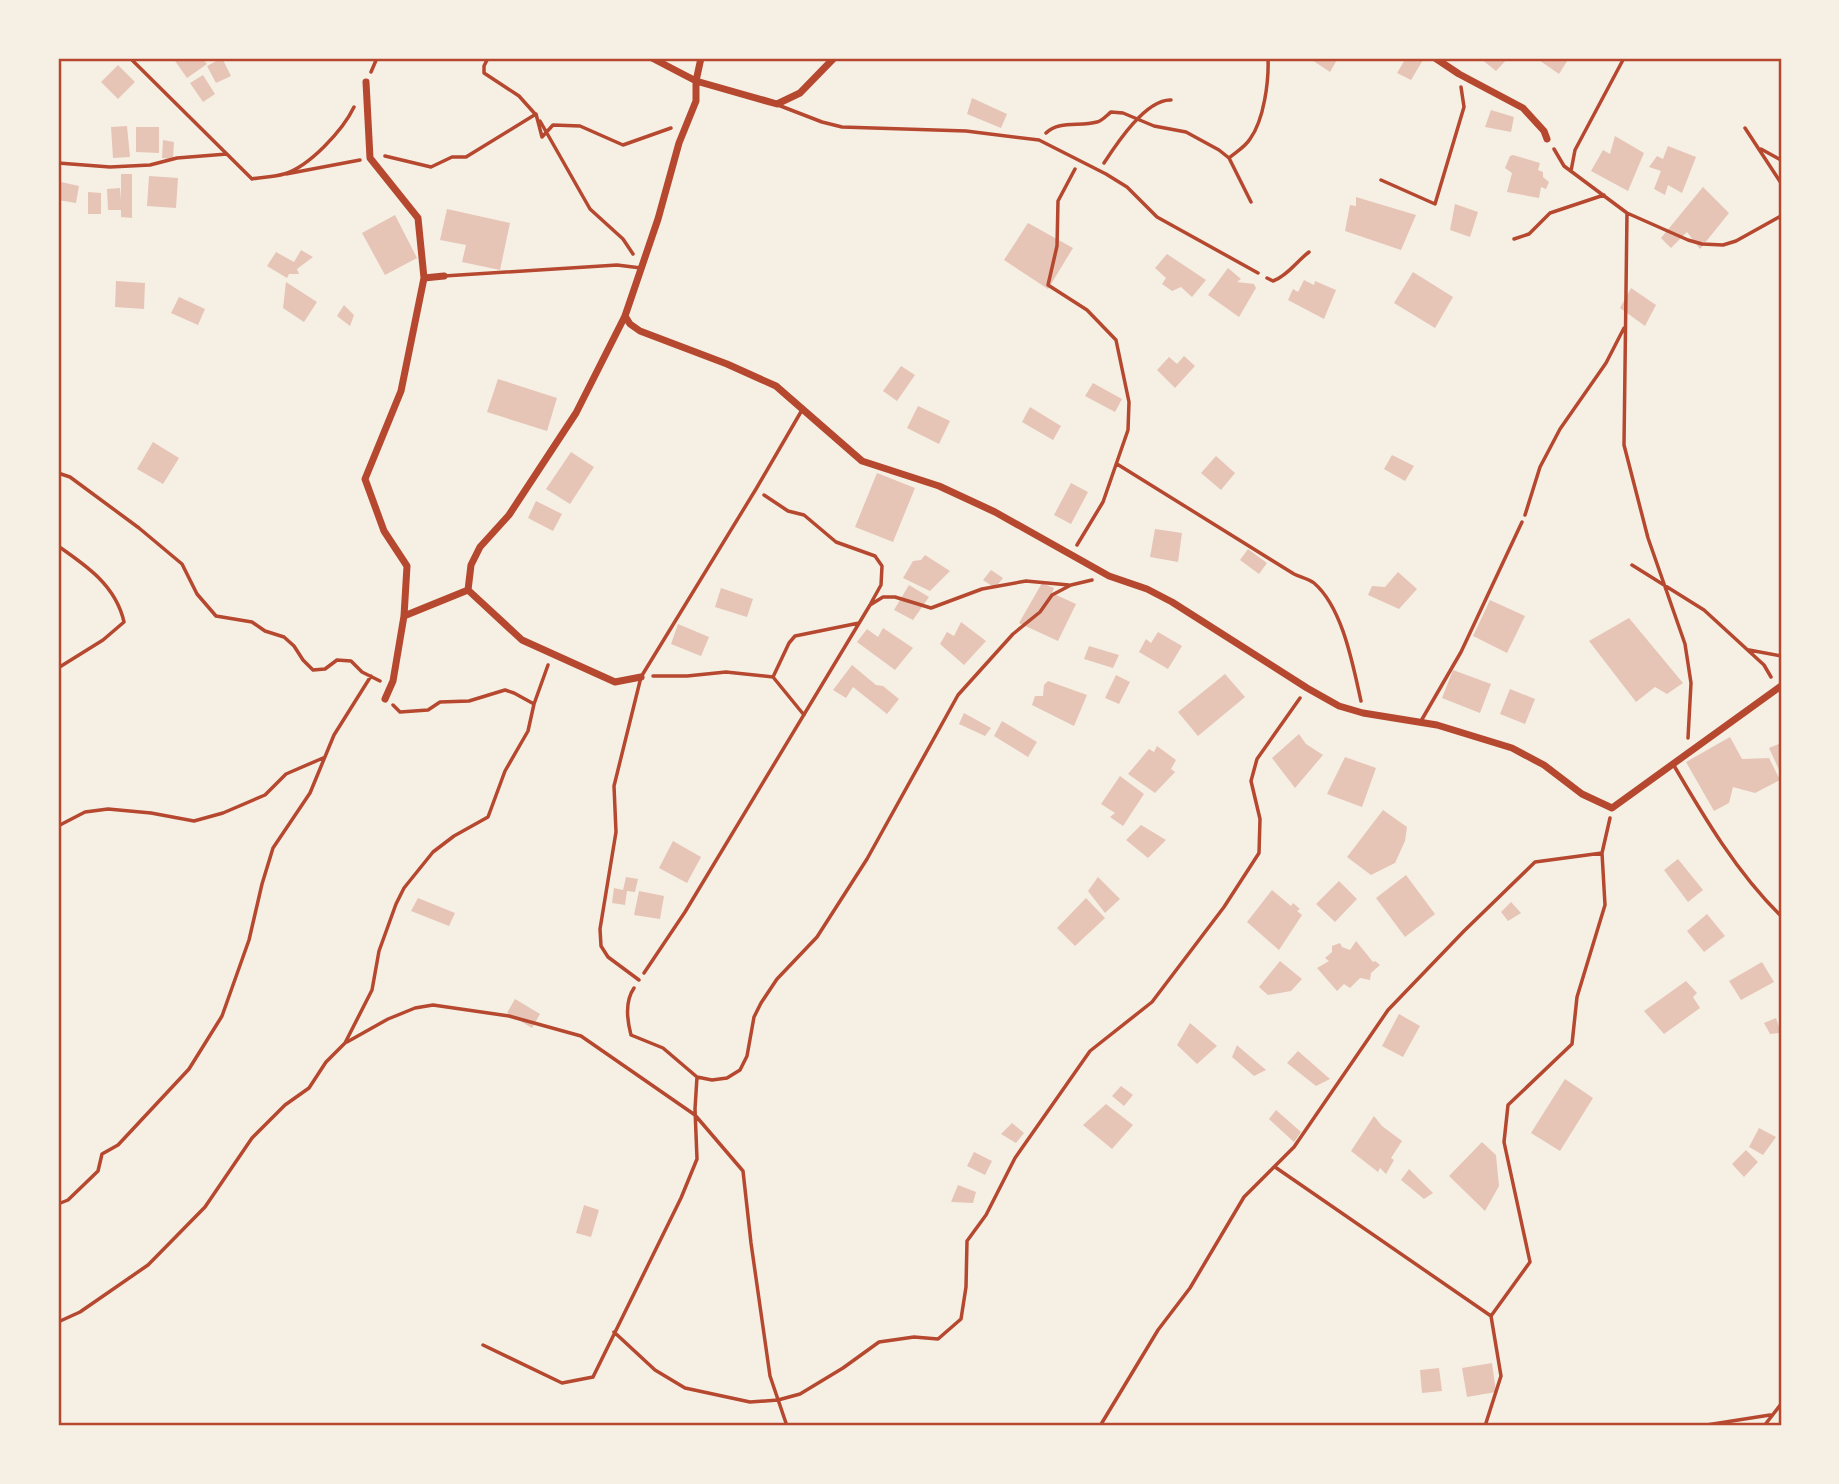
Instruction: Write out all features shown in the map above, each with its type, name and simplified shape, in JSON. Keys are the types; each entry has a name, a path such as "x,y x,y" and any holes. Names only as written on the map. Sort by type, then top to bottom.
{"street":[{"path":"652,58 696,81 777,104 800,93 834,58"},
{"path":"468,590 471,565 480,547 509,515 576,413 625,316 679,144 696,101 696,81 701,58"},
{"path":"1435,58 1523,108 1544,131 1547,139"},
{"path":"366,82 370,158 418,218 424,278 401,391 365,479 384,530 407,566 404,616 393,681 385,699"},
{"path":"424,278 444,276"},
{"path":"625,316 630,324 640,331 776,386 862,461 939,486 995,512 1109,576 1147,589 1339,706 1363,713 1421,721 1512,748 1544,765 1582,794 1612,808 1780,688"},
{"path":"404,616 468,590"},
{"path":"468,590 522,640 615,682 641,677"}],"lane":[{"path":"777,104 842,127 966,131 1039,140 1127,187 1157,217 1258,273"},
{"path":"444,276 617,265 642,268"},
{"path":"639,980 608,957 601,946 600,929 616,832 614,786 641,677 802,410"},
{"path":"1421,721 1461,652 1522,522"},
{"path":"1673,764 1704,817 1730,854 1781,916"}],"path":[{"path":"130,58 252,179 385,156 431,167 452,157 466,157 536,114"},
{"path":"286,174 321,150 346,123 377,58"},
{"path":"488,58 484,73 519,96 536,114 590,209 623,239 642,268"},
{"path":"1228,158 1250,139 1255,128 1266,92 1268,58"},
{"path":"1571,171 1575,150 1624,58"},
{"path":"1381,180 1434,204 1464,107 1459,74"},
{"path":"1099,170 1152,105 1164,99 1171,100"},
{"path":"1039,140 1049,129 1099,122 1111,112 1123,113 1154,125 1186,132 1219,150 1228,158 1251,202"},
{"path":"536,114 542,137 553,125 580,125 623,145 690,121"},
{"path":"1745,128 1781,183"},
{"path":"1547,139 1564,166 1627,213 1688,240 1702,244 1723,244 1745,236 1781,216"},
{"path":"1760,148 1781,160"},
{"path":"58,163 110,167 226,154"},
{"path":"1070,556 1103,502 1128,430 1129,402 1116,340 1087,310 1048,285 1057,246 1058,201 1079,161"},
{"path":"1514,239 1529,233 1550,213 1604,195"},
{"path":"1627,213 1625,445 1648,538 1685,644 1691,683 1687,754"},
{"path":"1258,273 1273,281 1282,278 1293,264 1309,252"},
{"path":"1522,522 1545,458 1560,429 1606,363 1625,326"},
{"path":"1117,464 1294,574 1314,583 1334,610 1352,661 1363,713"},
{"path":"58,473 80,485 139,528 182,564 197,594 216,616 252,622 265,631 284,637 313,670 325,669 337,660 351,661 362,672 380,680 385,699 401,712 428,710 440,702 469,701 505,690 514,692 534,704"},
{"path":"756,489 788,511 804,514 836,542 875,556 882,566 881,585 685,912 629,996 628,1024 631,1035 663,1048 697,1077 712,1080 727,1078 740,1070 747,1056 754,1017 761,1003 777,979 817,937 867,859 958,695 1013,634 1040,612 1052,595 1071,585 1109,576"},
{"path":"58,546 93,570 120,605 124,622 103,640 58,668"},
{"path":"1632,565 1704,610 1764,665 1780,688"},
{"path":"870,605 883,597 895,597 931,608 982,589 1026,581 1071,585"},
{"path":"773,677 795,636 859,623"},
{"path":"1747,650 1781,656"},
{"path":"345,1043 372,989 379,951 404,888 433,852 454,836 488,817 505,772 528,731 534,704 552,653"},
{"path":"641,677 726,672 773,677 804,715"},
{"path":"58,1204 68,1200 98,1171 103,1154 118,1145 189,1069 222,1016 249,940 273,848 310,793 334,735 371,676"},
{"path":"614,1332 655,1370 685,1388 750,1402 778,1400 800,1394 843,1368 878,1342 914,1336 938,1339 961,1319 967,1241 986,1215 1015,1158 1090,1051 1152,1002 1224,907 1259,853 1260,819 1251,781 1257,760 1307,688"},
{"path":"58,826 85,812 108,809 194,821 223,813 265,795 286,774 325,757"},
{"path":"1485,1426 1501,1376 1491,1316 1530,1262 1504,1142 1508,1105 1572,1044 1577,997 1605,905 1602,853 1612,808"},
{"path":"1101,1426 1158,1330 1189,1289 1244,1197 1294,1147 1388,1010 1535,862 1602,853"},
{"path":"58,1322 80,1312 148,1265 205,1207 252,1138 285,1105 309,1088 326,1062 345,1043 388,1019 433,1004 509,1016 581,1036 695,1115 743,1171 770,1376 786,1426"},
{"path":"483,1345 562,1383 593,1377 681,1198 697,1158 697,1077"},
{"path":"1781,1097 1781,1107"},
{"path":"1275,1167 1491,1316"},
{"path":"1763,1426 1781,1404"},
{"path":"1700,1426 1770,1415"}],"building":[{"path":"173,58 202,58 207,64 187,78"},
{"path":"222,58 231,76 216,83 207,66"},
{"path":"1309,58 1338,58 1330,72"},
{"path":"1406,58 1423,60 1411,80 1397,73"},
{"path":"1480,58 1508,58 1496,71"},
{"path":"1536,58 1569,58 1559,74"},
{"path":"118,65 135,82 118,99 101,82"},
{"path":"203,75 215,94 203,102 190,83"},
{"path":"972,98 1007,114 1001,128 967,114"},
{"path":"1491,110 1514,117 1511,132 1485,127"},
{"path":"127,126 130,157 113,158 111,127"},
{"path":"136,127 159,127 159,153 136,152"},
{"path":"1615,136 1644,153 1628,191 1591,171 1603,150 1610,154"},
{"path":"163,140 174,142 173,159 162,158"},
{"path":"1668,146 1696,157 1682,193 1668,185 1665,195 1654,189 1661,171 1649,167 1657,156 1663,159"},
{"path":"1513,155 1540,163 1538,170 1543,172 1543,177 1549,182 1546,189 1541,187 1539,198 1507,192 1512,173 1505,168"},
{"path":"121,174 132,174 132,218 121,217 121,210 108,210 107,189 120,188 121,200"},
{"path":"149,176 178,178 176,208 147,206"},
{"path":"61,182 79,186 76,203 58,200"},
{"path":"1703,187 1729,213 1700,249 1687,232 1671,248 1661,238"},
{"path":"88,192 101,193 101,214 88,214"},
{"path":"1356,197 1416,215 1401,250 1345,231 1350,205 1356,206"},
{"path":"1455,204 1478,212 1470,237 1450,230"},
{"path":"447,209 510,223 500,270 462,262 466,245 440,240"},
{"path":"395,215 417,258 385,275 362,233"},
{"path":"1028,223 1073,248 1048,289 1004,260"},
{"path":"301,250 313,257 297,269 299,274 289,274 287,278 267,266 276,252 294,262"},
{"path":"1167,254 1206,280 1192,297 1181,287 1172,291 1162,284 1166,278 1155,268"},
{"path":"1228,268 1241,279 1237,282 1254,284 1256,288 1239,317 1208,295"},
{"path":"1413,272 1453,297 1435,328 1394,303"},
{"path":"1304,280 1314,285 1315,281 1336,290 1324,319 1288,300 1293,289 1298,292"},
{"path":"116,281 145,283 144,309 115,307"},
{"path":"286,282 317,302 304,322 283,308"},
{"path":"1631,288 1656,305 1645,326 1620,308"},
{"path":"179,297 205,309 198,325 171,313"},
{"path":"344,305 354,315 350,326 337,316"},
{"path":"1184,356 1195,366 1175,388 1157,370 1169,357 1177,364"},
{"path":"901,366 915,375 897,401 883,391"},
{"path":"498,379 557,398 547,431 487,412"},
{"path":"1093,383 1122,399 1115,412 1085,396"},
{"path":"918,406 950,421 939,444 907,428"},
{"path":"1030,407 1061,426 1053,440 1022,422"},
{"path":"153,442 179,458 163,484 137,469"},
{"path":"571,452 594,467 570,504 546,489"},
{"path":"1392,455 1414,466 1405,481 1384,469"},
{"path":"1216,456 1235,473 1221,490 1201,473"},
{"path":"877,473 915,488 893,542 855,527"},
{"path":"1071,483 1088,492 1071,524 1054,515"},
{"path":"536,501 562,514 553,531 528,518"},
{"path":"1155,529 1182,533 1178,562 1150,557"},
{"path":"1248,549 1267,563 1259,574 1240,560"},
{"path":"925,555 950,571 930,591 903,578 913,561 921,560"},
{"path":"991,570 1003,578 995,588 983,580"},
{"path":"1398,572 1417,589 1399,609 1368,595 1372,586 1385,587"},
{"path":"1042,583 1054,588 1052,593 1076,604 1058,641 1019,623"},
{"path":"909,585 929,597 913,620 894,610"},
{"path":"721,588 753,599 747,617 715,607"},
{"path":"1490,600 1525,616 1507,653 1473,636"},
{"path":"1629,618 1683,683 1667,694 1655,687 1636,702 1589,641"},
{"path":"961,622 986,641 964,665 940,644 947,632 954,636"},
{"path":"678,624 709,637 701,656 671,644"},
{"path":"883,628 913,648 895,670 857,642 867,629 878,637"},
{"path":"1158,632 1182,646 1168,669 1139,652 1146,639 1151,643"},
{"path":"1089,646 1119,655 1113,668 1084,659"},
{"path":"852,665 876,685 883,686 899,699 887,714 853,687 846,698 833,690"},
{"path":"1453,670 1491,684 1480,713 1442,698"},
{"path":"1225,674 1245,697 1198,736 1178,712"},
{"path":"1116,675 1130,682 1119,704 1105,698"},
{"path":"1048,681 1087,695 1074,726 1032,705 1035,696 1043,696 1044,685"},
{"path":"1510,689 1535,699 1525,724 1500,714"},
{"path":"964,713 991,728 985,736 959,724"},
{"path":"1002,721 1037,742 1028,757 994,736"},
{"path":"1299,734 1306,744 1323,755 1295,788 1272,758"},
{"path":"1730,737 1742,759 1769,758 1780,780 1755,793 1733,787 1729,803 1714,811 1686,762"},
{"path":"1781,743 1781,774 1769,748"},
{"path":"1157,746 1176,760 1171,769 1175,772 1155,793 1128,774 1149,749 1154,752"},
{"path":"1345,757 1376,768 1362,807 1327,794"},
{"path":"1120,776 1144,794 1123,826 1110,817 1115,813 1101,804"},
{"path":"1383,810 1407,827 1405,841 1395,863 1371,875 1347,857"},
{"path":"1141,825 1166,840 1148,858 1126,840"},
{"path":"673,841 701,857 687,883 659,868"},
{"path":"1678,859 1703,890 1688,902 1664,870"},
{"path":"1406,875 1435,914 1405,937 1376,898"},
{"path":"626,877 638,879 635,892 627,891 625,905 612,903 614,888 623,890"},
{"path":"1098,877 1120,899 1105,913 1088,891"},
{"path":"1339,881 1357,899 1335,922 1316,904"},
{"path":"1272,890 1291,906 1293,903 1302,915 1279,950 1247,922"},
{"path":"639,891 664,896 660,919 634,915"},
{"path":"418,898 455,913 449,926 411,911"},
{"path":"1086,898 1105,918 1075,946 1057,928"},
{"path":"1511,902 1521,913 1508,921 1501,912"},
{"path":"1707,914 1725,936 1704,952 1687,931"},
{"path":"1356,941 1373,962 1380,965 1371,973 1370,980 1360,978 1350,988 1344,984 1337,991 1317,968 1329,961 1325,958 1332,952 1332,946 1340,943 1342,947 1350,950"},
{"path":"1280,961 1302,979 1291,991 1268,995 1259,987"},
{"path":"1762,962 1774,982 1741,1000 1729,981"},
{"path":"1686,981 1697,993 1693,997 1700,1008 1664,1034 1644,1011"},
{"path":"515,999 540,1014 532,1028 507,1013"},
{"path":"1399,1014 1420,1026 1403,1057 1382,1046"},
{"path":"1776,1018 1781,1033 1770,1034 1764,1023"},
{"path":"1190,1023 1217,1046 1197,1064 1177,1045"},
{"path":"1237,1045 1266,1070 1254,1076 1232,1057"},
{"path":"1298,1051 1330,1079 1316,1086 1287,1063"},
{"path":"1565,1079 1593,1098 1560,1151 1531,1133"},
{"path":"1121,1086 1133,1095 1124,1106 1112,1096"},
{"path":"1106,1104 1133,1125 1112,1149 1083,1125"},
{"path":"1276,1110 1301,1132 1294,1142 1269,1119"},
{"path":"1374,1116 1382,1126 1402,1141 1391,1158 1394,1160 1386,1174 1380,1168 1378,1172 1351,1151"},
{"path":"1012,1123 1024,1133 1016,1143 1001,1134"},
{"path":"1759,1128 1776,1137 1763,1155 1749,1147"},
{"path":"1482,1142 1496,1155 1499,1186 1485,1211 1449,1176"},
{"path":"1746,1150 1758,1162 1744,1177 1732,1164"},
{"path":"974,1152 992,1161 985,1175 967,1166"},
{"path":"1409,1169 1433,1193 1424,1199 1401,1180"},
{"path":"958,1185 976,1192 973,1203 951,1202"},
{"path":"584,1205 599,1210 591,1237 576,1233"},
{"path":"1492,1363 1496,1392 1467,1397 1462,1368"},
{"path":"1439,1368 1442,1391 1422,1393 1420,1370"}]}
